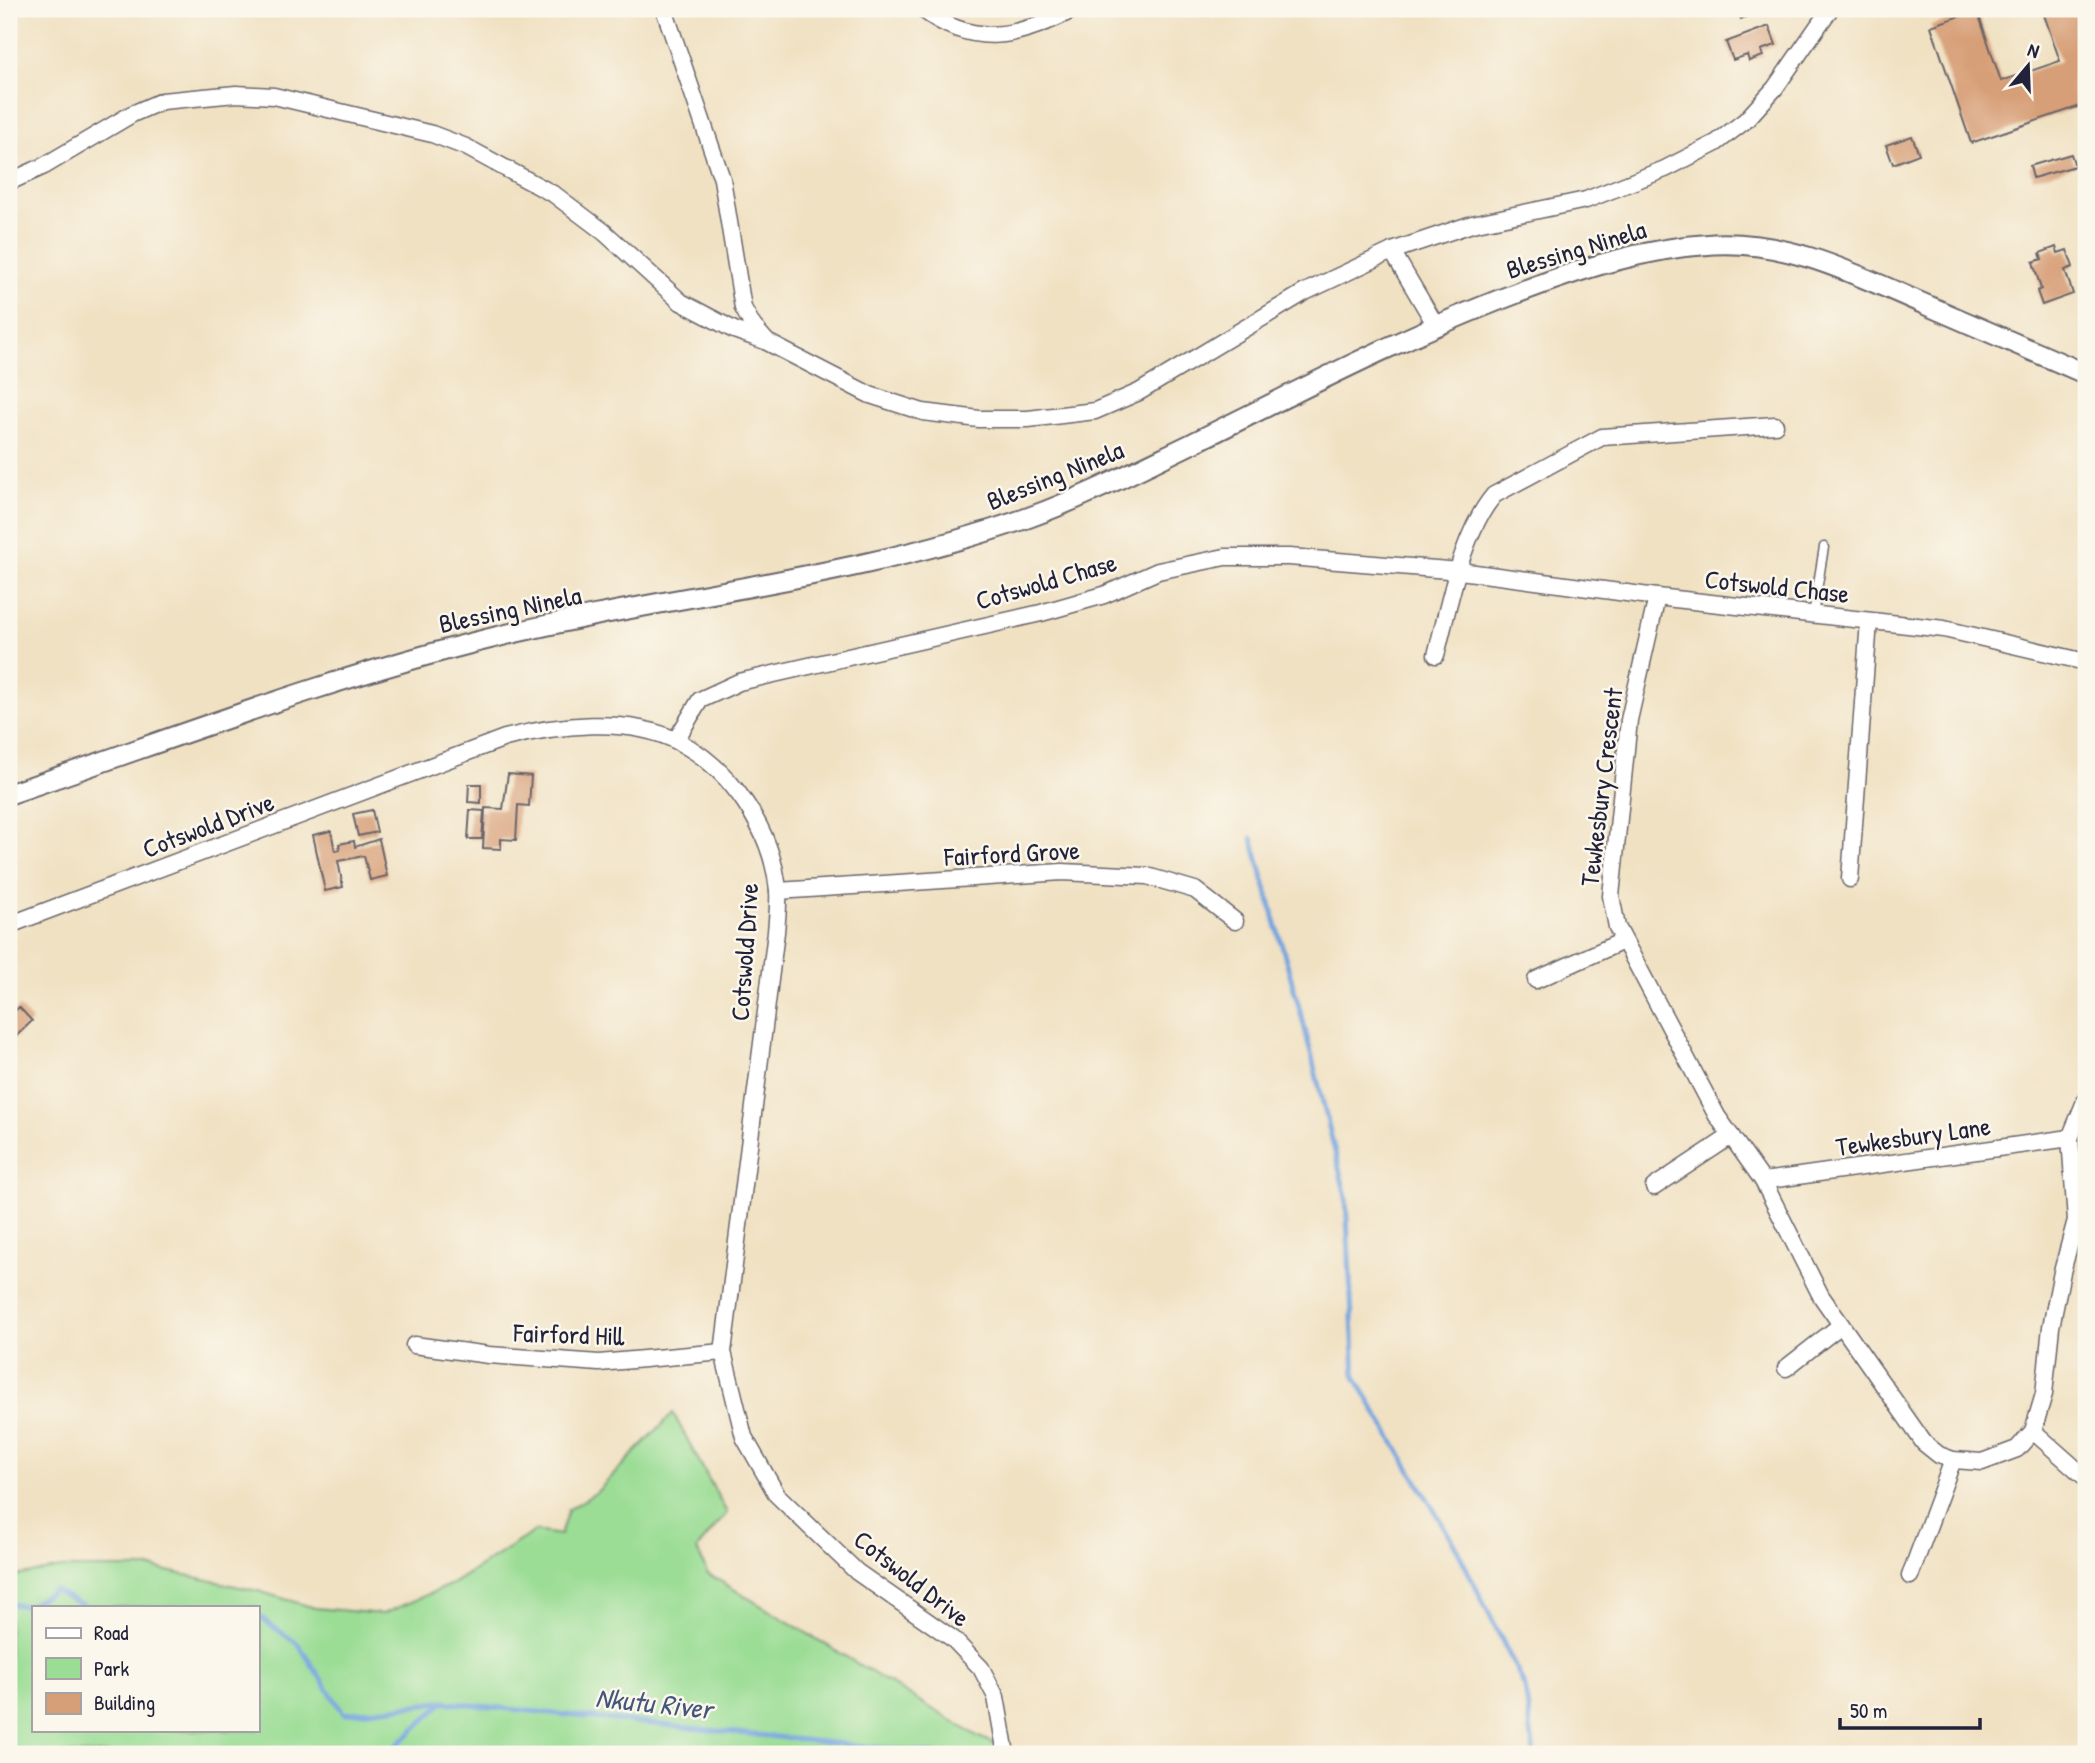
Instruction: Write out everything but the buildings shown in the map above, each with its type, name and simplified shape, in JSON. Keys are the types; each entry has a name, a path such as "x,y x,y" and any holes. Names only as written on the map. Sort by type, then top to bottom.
{"street":[{"path":"664,9 722,178 743,307 753,326 767,342"},
{"path":"922,9 968,33 993,37 1024,32 1074,9"},
{"path":"9,182 44,166 132,114 162,102 236,94 274,96 432,134 466,147 555,195 604,232 681,302 870,395 923,412 979,419 1028,419 1095,411 1139,392 1306,292 1392,251 1472,224 1586,200 1665,169 1716,143 1746,120 1775,88 1830,9"},
{"name":"Blessing Ninela","path":"9,794 388,665 498,636 907,553 979,534 1038,514 1134,472 1435,324 1561,277 1644,252 1718,244 1783,248 1852,273 2086,374"},
{"path":"1392,251 1435,324"},
{"path":"1436,655 1474,530 1484,507 1494,495 1602,437 1775,425"},
{"name":"Cotswold Chase","path":"676,740 700,700 739,682 1041,613 1104,594 1158,570 1225,557 1289,556 1460,571 1956,632 2086,662"},
{"name":"Tewkesbury Crescent","path":"1657,597 1629,720 1611,896 1623,941 1717,1116 1763,1181 1821,1296 1924,1443 1939,1455 1953,1460"},
{"path":"1850,879 1869,621"},
{"name":"Cotswold Drive","path":"9,925 505,738 567,726 614,726 676,740 701,756 747,805 772,859 778,891 776,932 723,1352 744,1437 777,1495 857,1572 953,1639 981,1668 996,1698 1006,1754"},
{"name":"Fairford Grove","path":"778,891 1062,872 1147,876 1195,890 1235,921"},
{"path":"1536,980 1623,941"},
{"path":"1910,1576 1953,1460 1982,1462 2017,1449 2033,1431 2044,1394 2051,1327 2062,1272 2081,1220 2070,1138 2086,1098"},
{"path":"1654,1187 1731,1136"},
{"name":"Tewkesbury Lane","path":"1763,1181 2070,1138"},
{"path":"1786,1368 1841,1325"},
{"name":"Fairford Hill","path":"414,1345 489,1355 599,1363 723,1352"},
{"path":"2033,1431 2086,1478"}],"lane":[{"path":"1813,615 1824,547"}],"green space":[{"path":"673,1413 727,1513 697,1549 707,1573 979,1737 1020,1754 9,1754 9,1577 61,1568 154,1568 258,1591 315,1608 383,1614 452,1584 535,1531 560,1535 568,1510 597,1492"}],"waterway":[{"path":"1252,838 1303,1021 1346,1197 1355,1377 1456,1547 1525,1687 1534,1754"},
{"path":"9,1604 28,1606 54,1590 84,1606"},
{"path":"259,1616 299,1645 344,1714 441,1702"},
{"name":"Nkutu River","path":"387,1754 444,1702 936,1754"}]}
